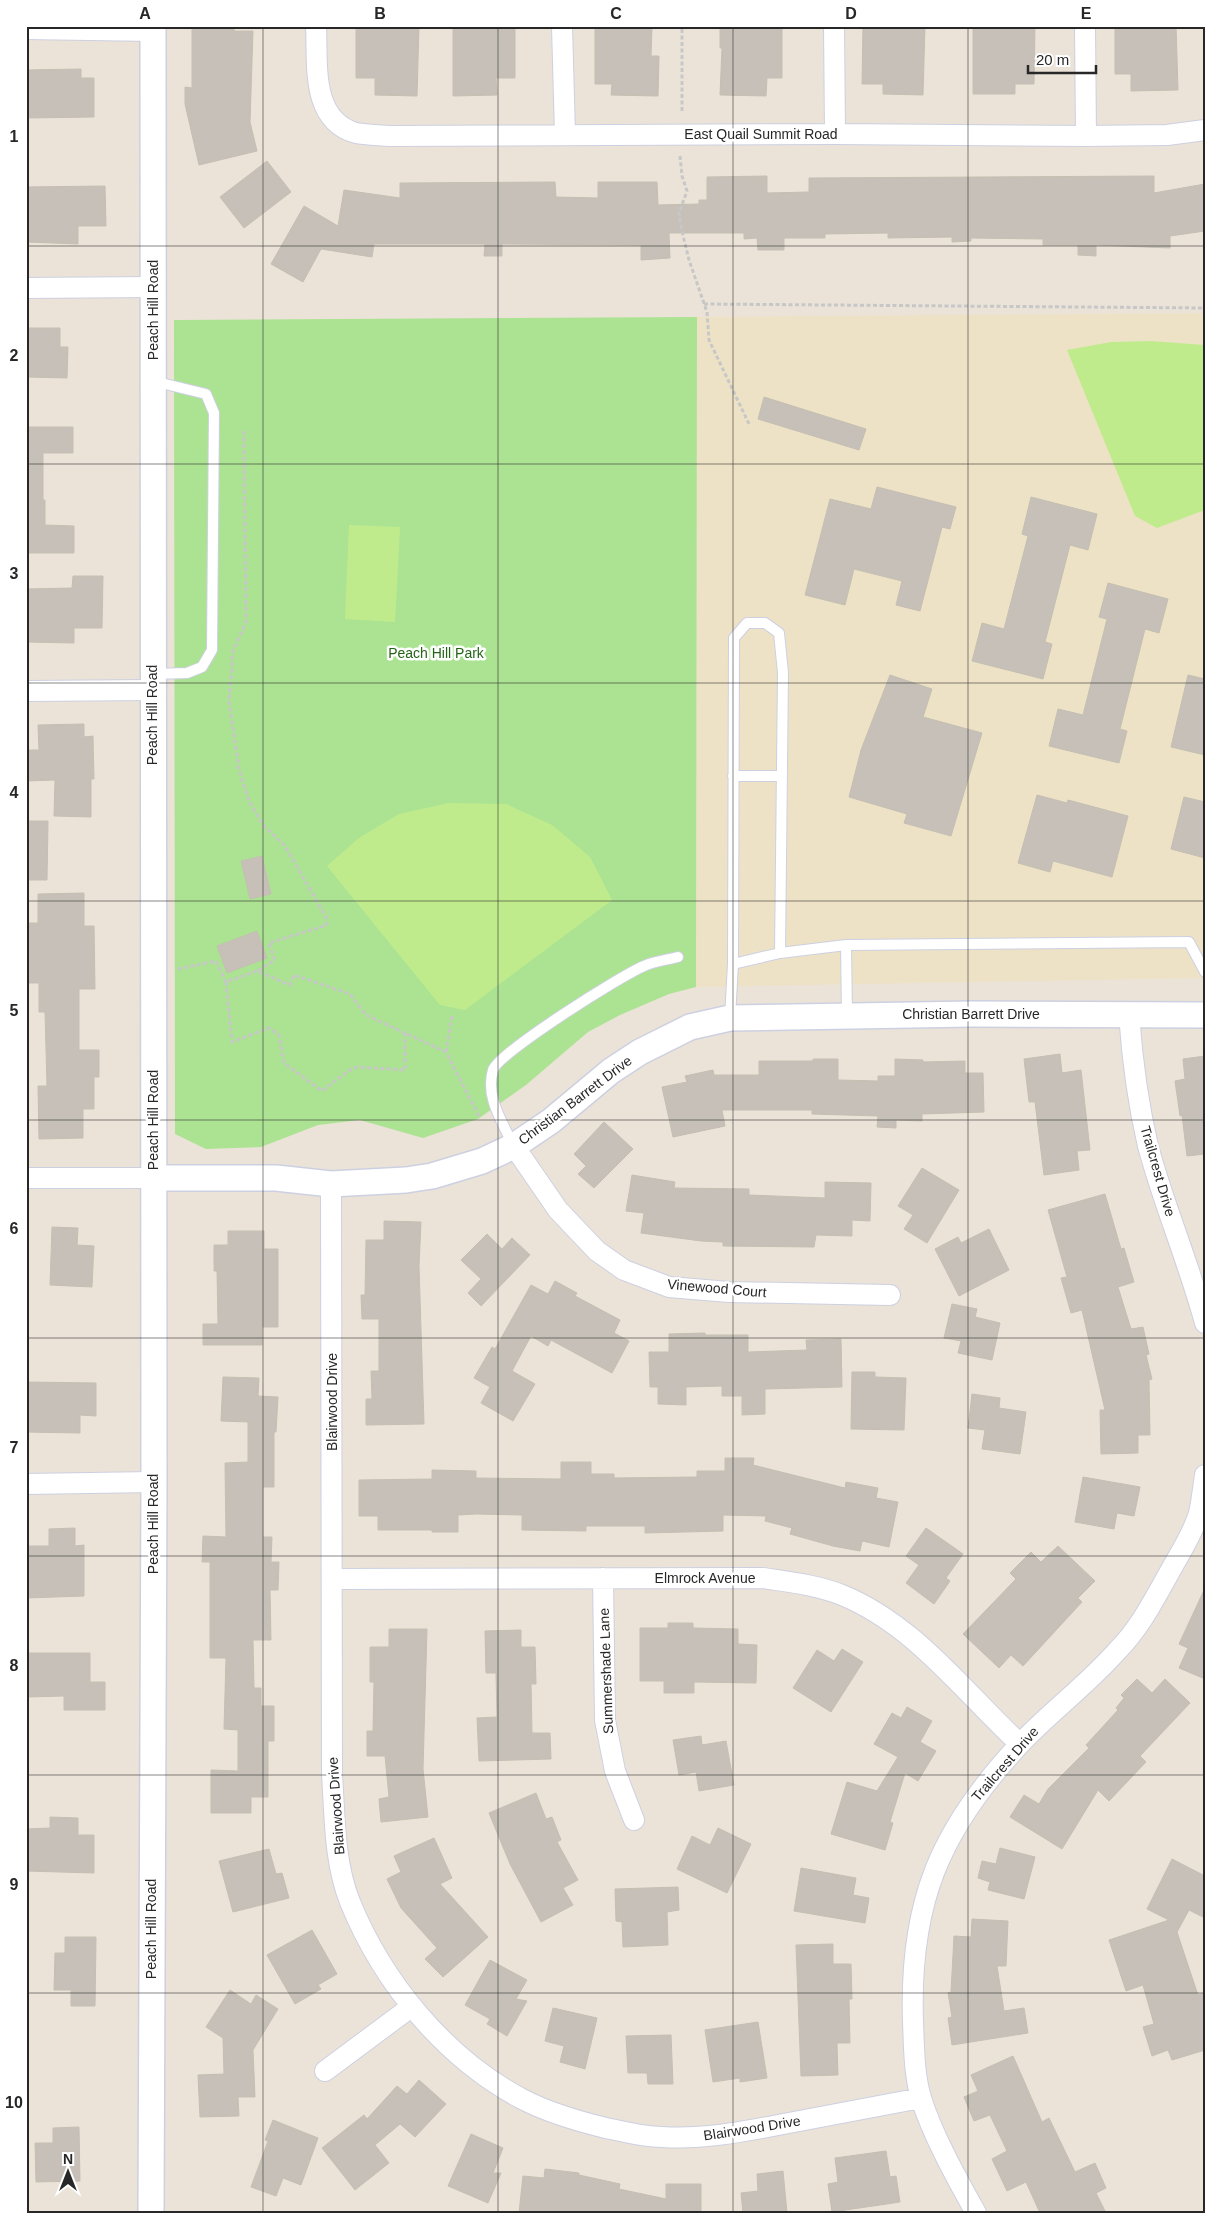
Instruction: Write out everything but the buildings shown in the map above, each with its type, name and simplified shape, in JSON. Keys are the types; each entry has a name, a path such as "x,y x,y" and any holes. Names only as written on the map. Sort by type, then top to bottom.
{"street":[{"name":"East Quail Summit Road","path":"316,26 319,93 325,109 335,120 351,131 390,136 835,134 1086,136 1168,135 1205,130"},
{"path":"562,26 565,135"},
{"path":"834,26 835,134"},
{"path":"1085,26 1086,136"},
{"path":"26,30 153,28"},
{"name":"Peach Hill Road","path":"151,2213 154,1482 153,28"},
{"path":"26,288 153,287"},
{"path":"26,691 152,682"},
{"name":"Trailcrest Drive","path":"1129,1014 1132,1052 1148,1144 1205,1323"},
{"name":"Christian Barrett Drive","path":"153,1178 276,1178 331,1184 406,1180 432,1176 482,1161 514,1146 551,1121 610,1072 640,1052 690,1027 730,1018 847,1015 1205,1015"},
{"name":"Vinewood Court","path":"514,1146 558,1210 597,1251 624,1270 669,1287 729,1292 890,1296"},
{"path":"26,1178 153,1178"},
{"name":"Blairwood Drive","path":"331,1184 332,1775 336,1846 350,1902 373,1950 411,2007 440,2038 481,2072 522,2099 569,2119 662,2138 725,2135 921,2098"},
{"name":"Trailcrest Drive","path":"976,2213 932,2125 921,2098 914,2052 912,1994 918,1929 929,1883 956,1825 980,1790 1020,1744 1117,1652 1132,1634 1150,1607 1183,1548 1198,1514 1205,1475"},
{"path":"26,1484 154,1482"},
{"name":"Summershade Lane","path":"603,1578 605,1720 615,1771 634,1820"},
{"name":"Elmrock Avenue","path":"332,1579 763,1578 810,1585 841,1594 871,1609 920,1644 1020,1744"},
{"path":"325,2071 411,2007"}],"lane":[{"path":"152,380 206,394 214,413 212,650 202,667 152,682"},
{"path":"730,1018 733,964 734,638 747,623 765,623 779,633 783,673 780,953"},
{"path":"734,776 782,776"},
{"path":"733,964 780,953 846,945 1189,942 1205,972"},
{"path":"846,945 847,1015"},
{"path":"514,1146 494,1104 490,1084 494,1067 563,1013 645,966 678,957"}],"path":[{"path":"682,26 682,111"},
{"path":"680,156 682,176 687,191 679,214 689,260 704,304 709,340 749,424"},
{"path":"704,304 1205,308"},
{"path":"226,982 257,971 275,960 269,943 327,925 326,917 285,846 264,826 249,801 236,752 229,702 233,651 246,622 244,431"},
{"path":"172,970 216,961 226,982 232,1042 269,1028 279,1035 284,1063 322,1091 348,1071 357,1067 405,1070 405,1033"},
{"path":"257,971 290,985 294,976 350,994 366,1015 446,1052"},
{"path":"452,1016 446,1052 483,1123"}],"shaded area":[{"path":"1205,313 1205,978 696,987 697,317"}],"green space":[{"name":"Peach Hill Park","path":"697,317 696,987 669,994 620,1015 588,1032 526,1085 478,1119 423,1138 360,1120 318,1125 261,1147 206,1149 175,1134 174,320"},
{"path":"1151,341 1205,345 1205,510 1157,528 1135,516 1067,350 1111,342"},
{"path":"349,525 400,527 395,622 345,619"},
{"path":"449,803 506,804 552,825 590,857 612,900 465,1010 440,1005 327,866 359,838 399,814"}]}
